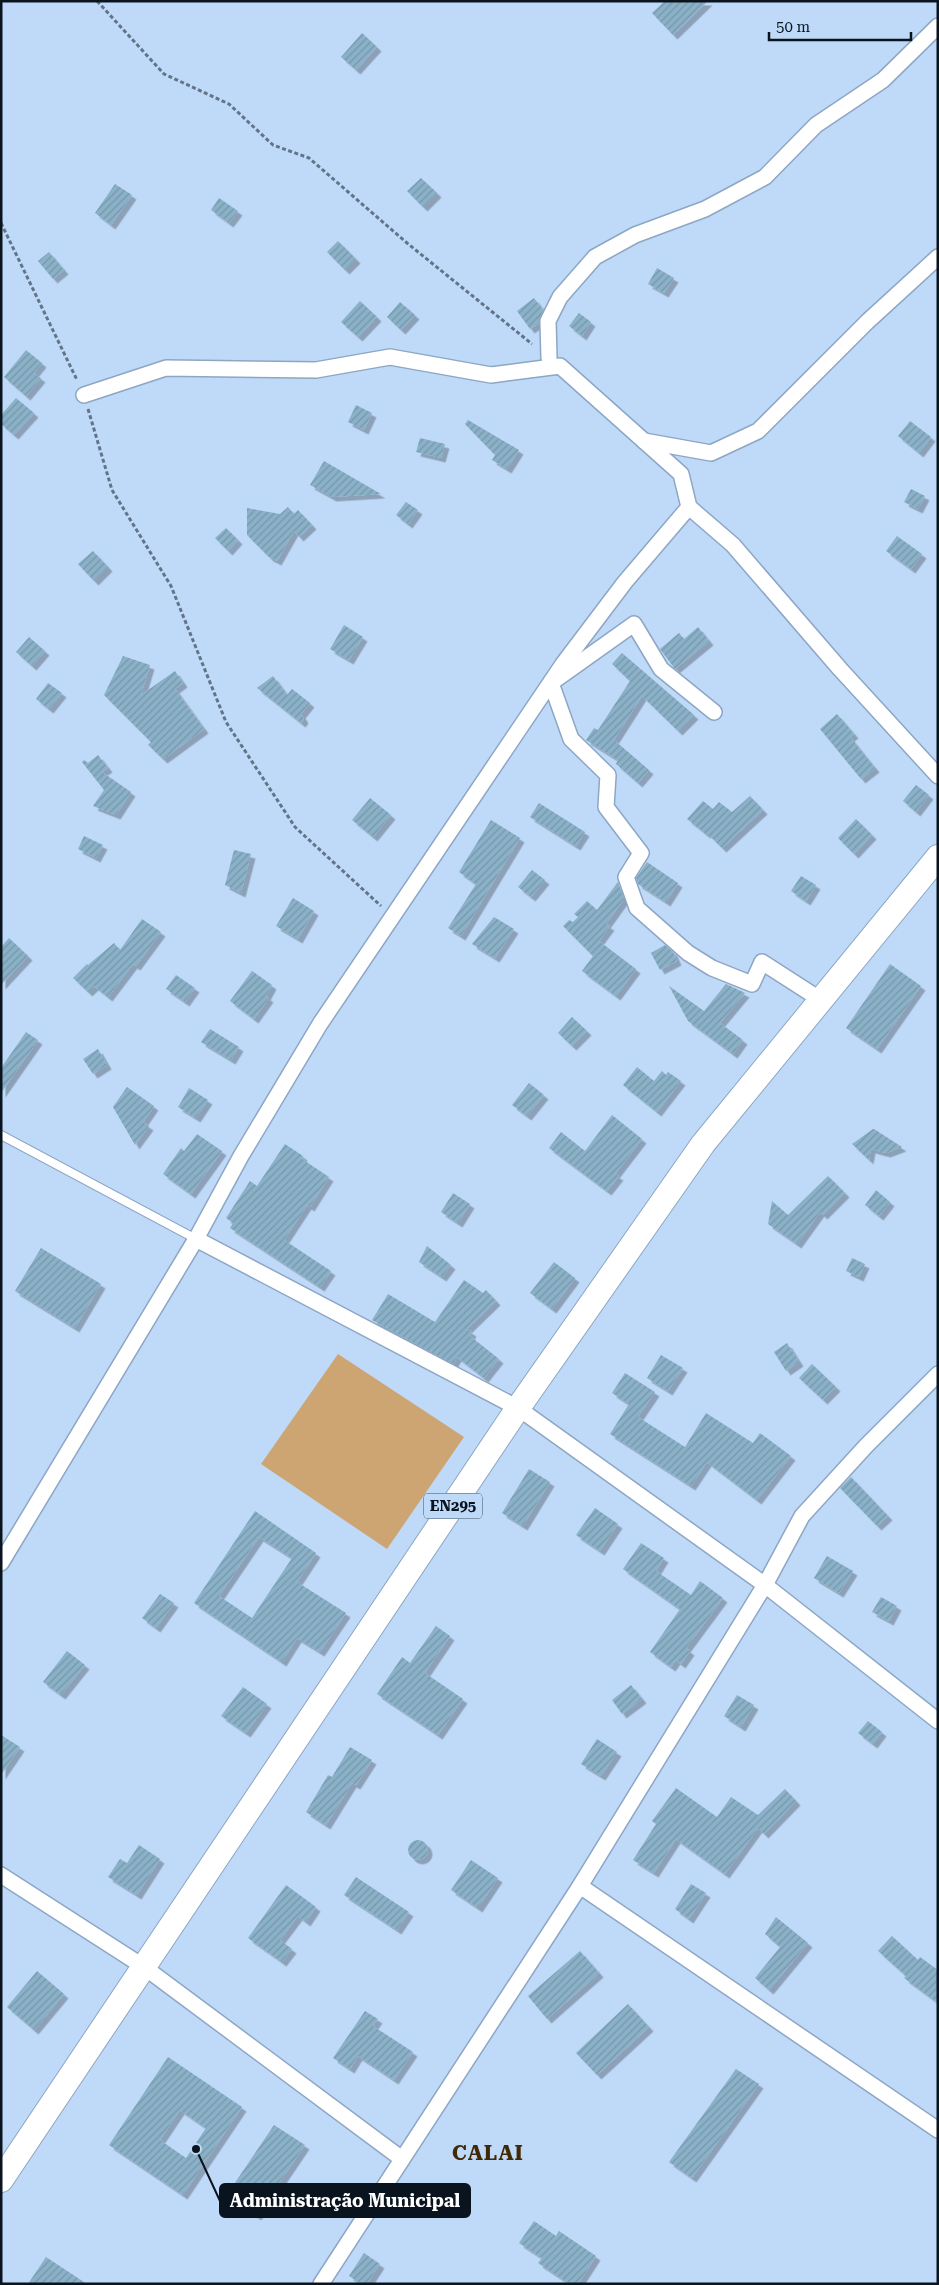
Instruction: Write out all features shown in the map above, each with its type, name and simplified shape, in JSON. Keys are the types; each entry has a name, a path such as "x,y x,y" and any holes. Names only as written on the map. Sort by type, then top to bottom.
{"main road":[{"name":"EN295","path":"1,2180 518,1408 703,1144 938,857"}],"street":[{"path":"549,358 548,321 560,297 595,257 635,235 705,209 765,176 816,125 883,80 938,26"},
{"path":"644,441 711,452 758,431 867,322 938,257"},
{"path":"84,395 166,368 316,370 390,357 491,375 560,366 681,474 689,506 733,545 840,669 938,776"},
{"path":"1,1563 196,1238 241,1156 320,1024 551,683 625,582 689,506"},
{"path":"551,683 634,624 661,669 714,712"},
{"path":"551,683 571,739 608,775 606,807 641,853 626,877 637,908 688,953 712,968 752,984 762,962 821,1000"},
{"path":"196,1238 518,1408 765,1585 938,1721"},
{"path":"321,2284 580,1886 765,1585 802,1516 866,1446 938,1374"},
{"path":"1,1875 144,1967 402,2159"},
{"path":"580,1886 938,2130"}],"lane":[{"path":"1,1135 196,1238"}],"path":[{"path":"97,1 164,74 229,104 273,146 309,158 407,243 549,358"},
{"path":"1,223 84,395 112,490 171,586 226,722 295,826 393,917"}],"shaded area":[{"path":"338,1354 464,1437 387,1549 261,1464"}],"building":[{"path":"665,1 708,1 673,35 652,13"},
{"path":"362,33 377,47 356,70 341,57"},
{"path":"421,178 437,193 423,207 407,191"},
{"path":"115,184 132,195 111,225 95,213"},
{"path":"219,198 238,211 229,223 211,210"},
{"path":"338,241 356,259 345,270 327,252"},
{"path":"49,252 64,270 53,279 38,261"},
{"path":"657,268 674,278 664,293 648,284"},
{"path":"534,298 543,310 539,323 530,329 517,311"},
{"path":"360,301 377,317 358,337 341,322"},
{"path":"400,302 415,315 401,330 387,317"},
{"path":"579,313 591,322 582,336 569,326"},
{"path":"26,350 42,363 34,373 41,378 26,396 4,377"},
{"path":"16,398 34,413 14,435 1,424 1,415"},
{"path":"356,405 372,413 364,430 348,422"},
{"path":"468,420 519,450 507,469 492,460 495,455 465,424"},
{"path":"910,421 931,437 919,453 898,436"},
{"path":"420,438 445,444 441,458 416,452"},
{"path":"324,461 381,494 332,497 310,485"},
{"path":"911,489 925,496 918,509 904,502"},
{"path":"406,502 418,510 408,524 396,515"},
{"path":"288,507 294,514 298,510 312,525 299,537 294,531 277,561 269,557 247,535 247,508 280,514"},
{"path":"226,528 238,540 228,551 215,538"},
{"path":"897,536 922,554 911,569 886,551"},
{"path":"93,551 108,567 94,581 78,564"},
{"path":"344,625 363,637 349,660 330,649"},
{"path":"698,627 709,641 675,669 660,649 679,633 684,639"},
{"path":"29,637 45,651 32,666 16,652"},
{"path":"622,653 694,715 678,731 642,696 614,740 649,770 638,783 616,764 618,760 586,740 594,728 598,730 630,681 612,664"},
{"path":"123,656 150,665 141,695 175,671 183,683 175,689 204,729 163,759 148,745 151,742 104,695"},
{"path":"273,676 287,695 292,689 310,703 301,714 304,719 301,723 257,688"},
{"path":"48,683 62,693 49,709 36,699"},
{"path":"837,714 854,734 850,737 875,768 861,779 820,729"},
{"path":"98,755 108,768 102,772 131,792 116,815 93,806 104,790 82,762 84,760 88,763"},
{"path":"916,785 929,795 916,812 903,801"},
{"path":"750,796 763,810 722,848 707,833 687,819 703,801 713,809 719,802 732,812"},
{"path":"370,798 391,815 373,837 352,820"},
{"path":"539,803 585,832 576,846 530,817"},
{"path":"856,819 872,835 854,854 838,838"},
{"path":"491,820 520,838 461,936 448,928 476,884 459,872"},
{"path":"84,836 103,845 96,858 78,849"},
{"path":"234,850 251,854 241,893 225,885"},
{"path":"647,862 678,883 666,902 638,884 636,878"},
{"path":"532,870 545,880 531,897 518,887"},
{"path":"801,876 816,885 806,901 791,891"},
{"path":"618,882 624,899 606,924 610,926 599,941 636,969 616,996 582,971 593,956 563,926 569,920 573,922 578,917 574,914 587,901 597,910"},
{"path":"293,898 314,911 298,939 276,926"},
{"path":"494,917 514,929 495,958 472,944"},
{"path":"142,919 161,932 136,966 133,964 108,997 94,986 88,992 73,978 87,964 114,943 120,950"},
{"path":"9,938 28,956 1,985 1,947"},
{"path":"665,945 673,952 677,961 660,970 651,953"},
{"path":"890,964 921,986 877,1049 846,1028"},
{"path":"252,971 272,985 266,996 269,998 254,1019 230,1001"},
{"path":"176,975 195,988 185,1002 166,989"},
{"path":"726,984 745,993 720,1023 743,1040 733,1054 688,1021 669,986 704,1011"},
{"path":"572,1017 587,1031 572,1046 558,1033"},
{"path":"210,1029 239,1047 231,1060 201,1042"},
{"path":"26,1032 38,1040 1,1093 1,1068"},
{"path":"98,1049 107,1065 93,1074 83,1059"},
{"path":"637,1067 654,1081 662,1071 666,1075 668,1072 681,1081 657,1112 623,1085"},
{"path":"529,1083 544,1095 527,1116 512,1105"},
{"path":"127,1087 154,1106 143,1122 149,1126 135,1145 113,1107"},
{"path":"189,1088 208,1100 196,1118 178,1107"},
{"path":"612,1115 642,1139 615,1174 619,1176 607,1191 549,1148 561,1132 585,1151"},
{"path":"873,1129 902,1147 886,1153 871,1149 869,1160 852,1144"},
{"path":"197,1134 222,1151 191,1194 163,1174 181,1148 184,1151"},
{"path":"285,1144 303,1156 302,1159 329,1177 310,1207 307,1205 284,1240 331,1271 320,1287 230,1228 233,1223 226,1218 250,1181 257,1186"},
{"path":"828,1176 845,1193 823,1215 820,1212 797,1244 768,1224 772,1201 788,1215"},
{"path":"876,1190 890,1202 879,1216 865,1205"},
{"path":"453,1193 470,1204 458,1223 441,1212"},
{"path":"427,1246 451,1265 442,1277 419,1262"},
{"path":"41,1248 101,1284 75,1328 15,1291"},
{"path":"852,1258 865,1264 859,1277 846,1271"},
{"path":"554,1262 575,1278 552,1309 530,1293"},
{"path":"464,1280 483,1293 486,1290 496,1301 467,1329 472,1332 470,1336 499,1359 484,1378 457,1357 453,1364 372,1320 388,1294 435,1322"},
{"path":"787,1343 799,1362 786,1371 774,1352"},
{"path":"661,1355 683,1368 668,1391 647,1378"},
{"path":"812,1364 836,1387 823,1400 799,1378"},
{"path":"625,1373 655,1392 638,1417 685,1447 706,1413 753,1443 760,1433 791,1456 757,1500 707,1462 691,1486 610,1434 629,1404 612,1393"},
{"path":"529,1469 550,1482 523,1526 502,1513"},
{"path":"851,1477 888,1516 877,1526 840,1488"},
{"path":"595,1508 618,1524 600,1551 576,1535"},
{"path":"255,1511 316,1553 297,1582 346,1613 320,1652 297,1638 282,1662 194,1603","holes":["259,1537 292,1558 252,1618 219,1596"]},
{"path":"641,1543 664,1558 656,1571 691,1595 700,1581 723,1598 686,1648 690,1651 681,1664 676,1660 671,1667 650,1652 680,1609 623,1569"},
{"path":"827,1556 853,1571 839,1593 814,1578"},
{"path":"160,1594 174,1603 156,1628 142,1618"},
{"path":"881,1597 897,1606 889,1621 872,1612"},
{"path":"436,1626 450,1636 425,1673 463,1699 438,1735 377,1694 402,1657 410,1663"},
{"path":"67,1651 85,1665 61,1695 43,1682"},
{"path":"631,1685 642,1699 622,1714 612,1700"},
{"path":"243,1687 267,1704 246,1733 221,1716"},
{"path":"737,1695 754,1705 741,1727 724,1716"},
{"path":"868,1721 882,1732 873,1744 858,1733"},
{"path":"1,1735 20,1747 1,1775"},
{"path":"597,1739 617,1752 601,1776 581,1764"},
{"path":"350,1747 372,1760 356,1785 352,1783 326,1825 306,1812 328,1775 332,1777"},
{"path":"676,1788 717,1817 731,1797 758,1815 785,1789 796,1801 764,1834 758,1828 725,1874 676,1839 654,1873 633,1860 656,1824 652,1821"},
{"path":"418,1840 425,1843 428,1850 425,1857 418,1860 411,1857 408,1850 411,1843"},
{"path":"139,1845 160,1859 137,1895 108,1877 120,1859 127,1863"},
{"path":"471,1860 498,1878 478,1908 451,1890"},
{"path":"356,1877 409,1912 397,1930 344,1895"},
{"path":"691,1884 706,1893 689,1919 675,1909"},
{"path":"286,1885 316,1907 306,1922 298,1916 280,1940 292,1949 282,1962 248,1938"},
{"path":"776,1917 808,1943 769,1990 755,1978 780,1947 765,1934"},
{"path":"892,1936 918,1960 920,1957 938,1970 938,2003 904,1978 906,1976 878,1951"},
{"path":"580,1951 599,1973 547,2019 528,1996"},
{"path":"37,1971 64,1994 34,2030 7,2007"},
{"path":"628,2004 649,2027 597,2075 576,2053"},
{"path":"365,2011 378,2019 373,2026 413,2052 394,2080 358,2056 350,2069 333,2058"},
{"path":"168,2057 242,2107 183,2195 109,2145","holes":["180,2110 206,2128 186,2158 160,2140"]},
{"path":"736,2069 759,2084 692,2178 669,2162"},
{"path":"274,2125 305,2145 257,2216 226,2196"},
{"path":"534,2221 556,2236 559,2231 596,2256 578,2284 570,2284 538,2263 542,2258 519,2243"},
{"path":"364,2253 380,2264 367,2284 361,2284 349,2276"},
{"path":"46,2257 87,2284 28,2284"}],"place":[{"name":"Administração Municipal","path":"196,2149"}],"district":[{"name":"CALAI","path":"488,2153"}]}
